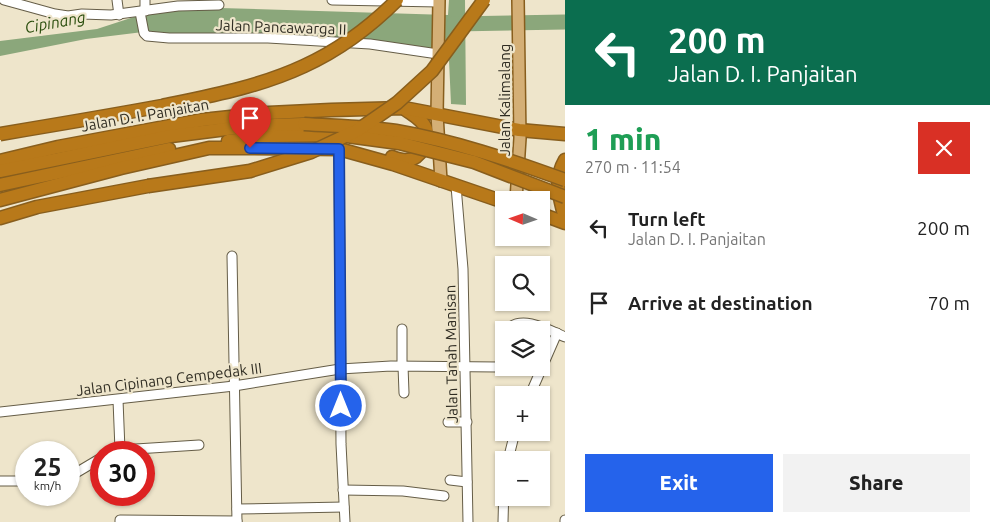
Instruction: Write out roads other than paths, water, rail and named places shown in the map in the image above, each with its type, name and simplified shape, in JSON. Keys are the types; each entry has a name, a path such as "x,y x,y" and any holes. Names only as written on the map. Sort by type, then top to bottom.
{"highway":[{"path":"0,134 222,94 264,81 304,66 324,55 375,21 397,0"},
{"path":"0,218 37,207 250,171 311,152 358,130 397,103 432,71 484,0"},
{"path":"250,148 275,143 339,145 404,161 410,160 422,150 427,138 426,128 422,122 404,108"},
{"name":"Jalan D. I. Panjaitan","path":"0,161 58,146 202,120 269,113 344,109 404,108 519,130 565,134"},
{"path":"0,171 171,136 250,126 304,124 362,127 420,136 476,149 565,180"},
{"path":"0,185 167,149 273,136 331,135 361,137 399,143 442,153 474,162 565,197"},
{"path":"0,200 121,168 209,148 339,149 374,158 495,199"},
{"path":"565,160 557,182 565,219"},
{"path":"550,217 565,223"}],"main road":[{"name":"Jalan Kalimalang","path":"516,191 519,130 518,1"},
{"path":"439,4 437,114 441,181"}],"street":[{"name":"Jalan Pancawarga II","path":"4,0 55,14 119,15 142,13 169,3 219,5"},
{"path":"117,0 119,15"},
{"path":"142,13 144,0"},
{"path":"332,0 439,4"},
{"name":"Jalan Pancawarga II","path":"142,13 144,33 147,36 169,38 268,38 370,44 438,53"},
{"path":"339,149 340,369 345,522"},
{"name":"Jalan Tanah Manisan","path":"456,186 463,269 468,522"},
{"path":"120,521 237,522 232,256"},
{"path":"402,329 404,393"},
{"path":"535,386 561,335"},
{"name":"Jalan Cipinang Cempedak III","path":"0,412 234,386 340,369 402,366 495,367"},
{"path":"116,441 118,400"},
{"path":"448,422 467,422"},
{"path":"155,448 199,445"},
{"path":"450,480 467,482"},
{"path":"0,481 15,481"},
{"path":"343,490 403,491 444,496"},
{"path":"503,506 503,522"},
{"path":"237,509 344,507"}],"waterway":[{"name":"Cipinang","path":"454,24 565,22"}]}
